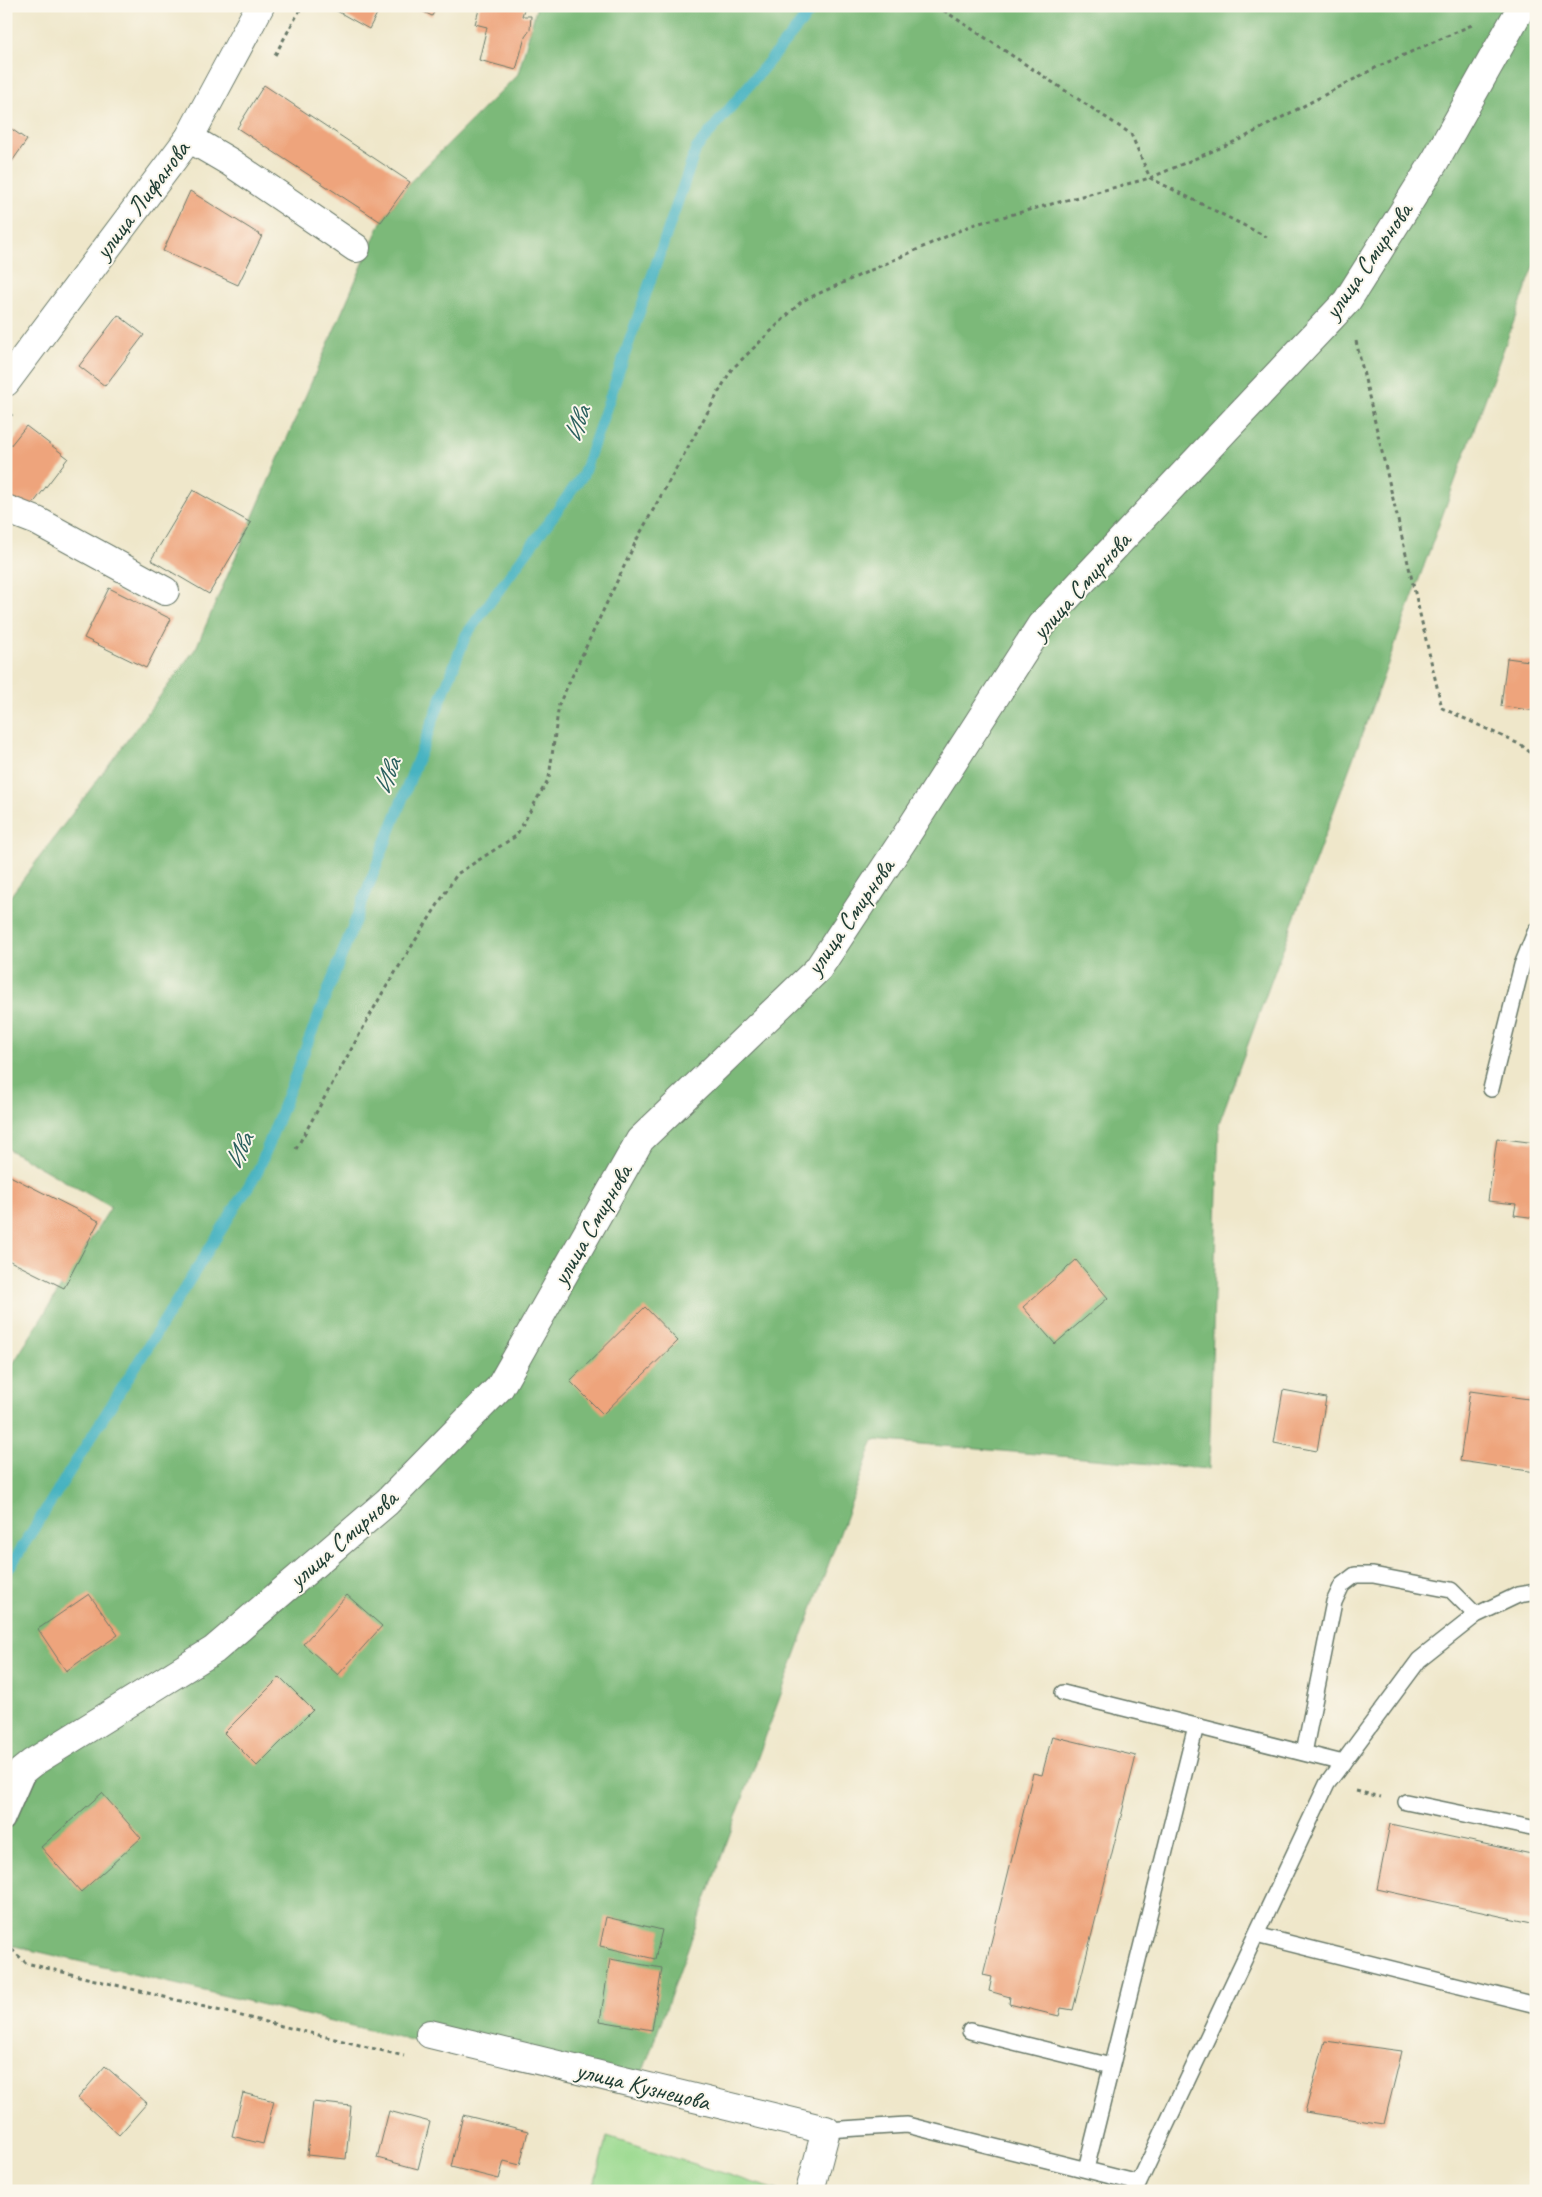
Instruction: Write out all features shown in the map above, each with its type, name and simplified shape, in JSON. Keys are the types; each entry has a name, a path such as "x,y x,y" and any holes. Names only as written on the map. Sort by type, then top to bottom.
{"street":[{"name":"улица Лифанова","path":"6,382 189,138 260,6"},
{"name":"улица Смирнова","path":"6,1784 32,1764 214,1650 387,1502 500,1387 640,1140 818,969 1042,625 1347,301 1435,161 1522,6"},
{"path":"189,138 230,162 356,248"},
{"path":"6,509 37,521 165,591"},
{"name":"улица Кузнецова","path":"430,2034 826,2130"},
{"path":"810,2191 826,2130"}],"lane":[{"path":"1490,1089 1522,965 1536,930"},
{"path":"1304,1753 1334,1602 1342,1585 1355,1575 1373,1575 1451,1590 1476,1615"},
{"path":"826,2130 907,2125 1086,2169 1137,2187 1327,1784 1419,1660 1476,1615 1518,1595 1536,1592"},
{"path":"1063,1692 1343,1763"},
{"path":"1086,2169 1196,1726"},
{"path":"6,1822 32,1764"},
{"path":"1406,1802 1536,1829"},
{"path":"1256,1935 1536,2005"},
{"path":"970,2031 1111,2066"}],"path":[{"path":"937,6 1131,134 1150,178 1267,237"},
{"path":"296,1149 383,992 457,874 516,836 550,778 559,704 637,539 731,370 802,301 972,225 1150,178 1242,138 1379,66 1478,22"},
{"path":"1347,301 1442,708 1521,745 1536,757"},
{"path":"1327,1784 1406,1802"},
{"path":"6,1944 26,1962 412,2058"}],"green space":[{"path":"537,6 1536,6 1536,261 1219,1123 1209,1469 874,1440 635,2093 6,1944 6,1375 111,1207 6,1148 6,902 196,648 381,222 410,182 518,74"},
{"path":"607,2137 780,2191 592,2191"}],"building":[{"path":"328,6 381,6 369,29"},
{"path":"412,6 437,6 432,16"},
{"path":"480,6 525,6 522,16 531,16 530,30 525,37 516,70 479,60 487,27 475,24"},
{"path":"264,85 410,182 381,222 237,128"},
{"path":"6,125 27,140 6,170"},
{"path":"190,191 262,236 238,285 163,251"},
{"path":"118,315 144,335 105,386 79,366"},
{"path":"26,426 68,458 26,513 6,497 6,451"},
{"path":"193,490 251,523 209,594 151,560"},
{"path":"109,588 171,619 146,668 84,638"},
{"path":"1507,658 1536,662 1536,711 1501,706"},
{"path":"1497,1138 1536,1143 1536,1218 1514,1215 1516,1204 1488,1201"},
{"path":"6,1174 99,1221 64,1288 6,1259"},
{"path":"1076,1260 1108,1298 1055,1344 1023,1307"},
{"path":"645,1307 678,1341 603,1414 570,1381"},
{"path":"1283,1390 1326,1398 1317,1451 1274,1443"},
{"path":"1470,1391 1536,1400 1536,1472 1460,1461"},
{"path":"89,1594 118,1635 66,1671 38,1629"},
{"path":"347,1595 382,1626 338,1675 303,1644"},
{"path":"280,1677 313,1710 257,1766 224,1733"},
{"path":"1052,1736 1136,1756 1073,2010 1061,2008 1059,2016 1009,2004 1010,1997 989,1991 992,1977 983,1975 1033,1773 1042,1775"},
{"path":"102,1793 141,1838 81,1892 41,1847"},
{"path":"1390,1824 1536,1855 1536,1924 1377,1889"},
{"path":"606,1917 662,1930 655,1959 600,1946"},
{"path":"610,1959 662,1968 652,2030 600,2021"},
{"path":"1325,2041 1402,2051 1384,2124 1305,2112"},
{"path":"105,2066 147,2103 119,2135 78,2098"},
{"path":"243,2093 274,2101 263,2144 232,2136"},
{"path":"313,2102 351,2106 346,2159 307,2155"},
{"path":"389,2111 430,2122 418,2169 377,2158"},
{"path":"463,2115 528,2131 520,2165 504,2161 499,2179 451,2167"}],"waterway":[{"name":"Ива","path":"6,1573 258,1171 466,635 583,475 696,149 815,6"}]}
